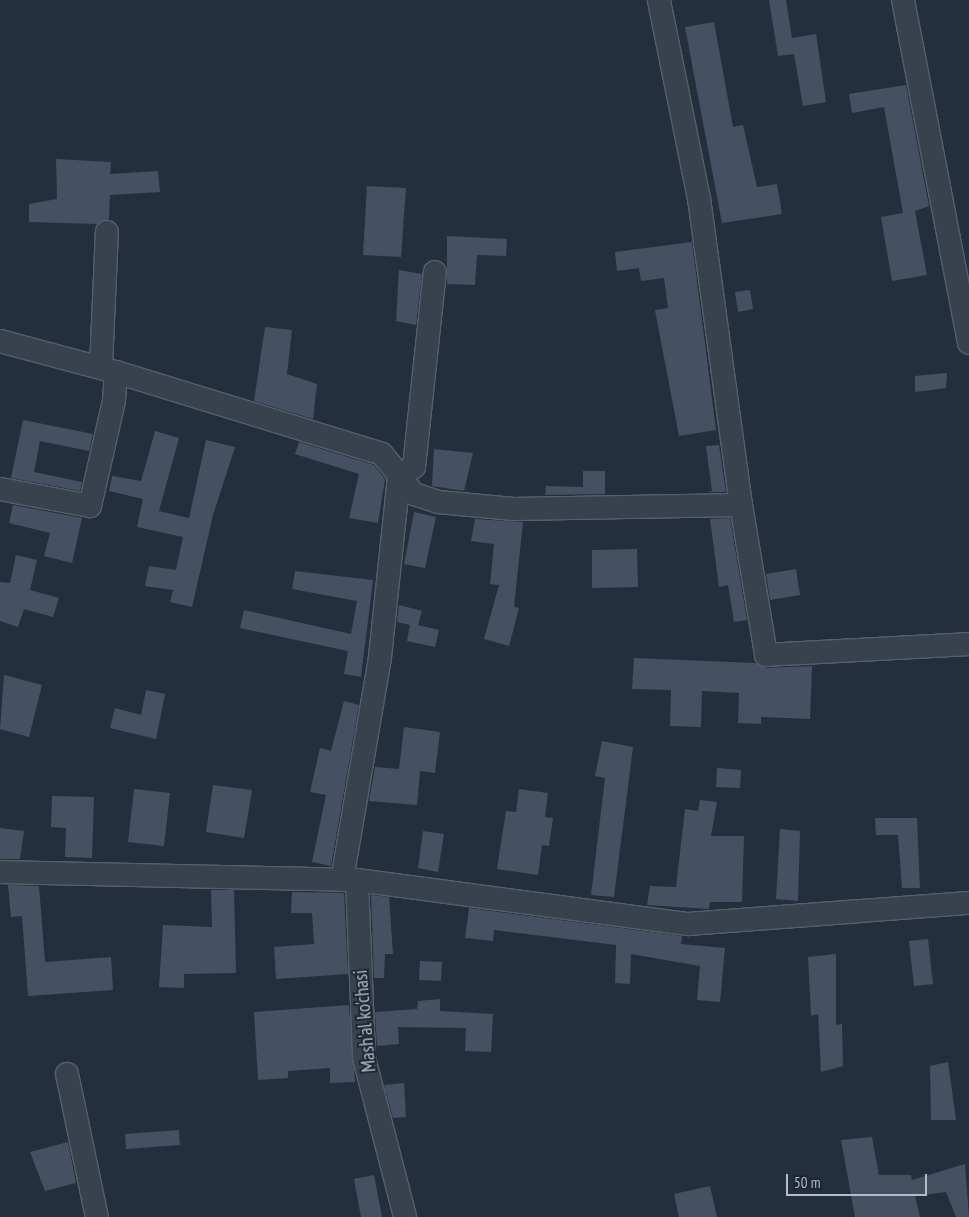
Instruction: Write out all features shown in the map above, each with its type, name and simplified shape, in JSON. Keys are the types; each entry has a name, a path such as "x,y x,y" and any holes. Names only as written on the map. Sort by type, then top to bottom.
{"street":[{"path":"659,0 699,199 741,505 766,655 969,644"},
{"path":"903,0 969,343"},
{"path":"0,490 90,506 114,401 108,370 107,232"},
{"path":"399,475 414,467 435,272"},
{"path":"0,341 108,370 382,454 414,494 438,502 514,510 741,505"},
{"name":"Mash'al ko'chasi","path":"399,475 380,657 349,880 364,1058 405,1217"},
{"path":"0,872 349,880 688,924 969,903"},
{"path":"67,1074 97,1217"}],"building":[{"path":"769,0 786,0 792,38 816,34 826,102 803,106 794,54 778,56"},
{"path":"714,22 733,127 743,125 757,187 777,184 782,214 722,223 685,27"},
{"path":"906,85 929,206 915,211 927,275 892,281 881,217 903,213 884,107 852,113 849,94"},
{"path":"56,159 111,162 110,174 158,171 160,192 110,195 109,219 97,224 29,222 29,204 57,199"},
{"path":"367,186 406,188 401,257 363,255"},
{"path":"447,236 507,239 506,256 477,255 475,285 447,284"},
{"path":"692,242 716,430 679,436 655,310 668,308 664,278 641,281 639,268 617,271 615,252"},
{"path":"399,270 422,274 416,325 396,321"},
{"path":"750,290 753,309 738,312 735,292"},
{"path":"265,327 292,330 287,374 317,384 313,419 254,401"},
{"path":"947,373 946,388 915,392 915,376"},
{"path":"23,420 93,434 89,451 40,441 34,472 82,482 80,491 11,478"},
{"path":"155,431 179,438 159,511 189,518 206,440 235,447 213,515 192,607 170,602 173,590 145,586 149,566 176,570 183,537 137,527 143,499 109,491 112,476 141,481"},
{"path":"299,442 374,465 385,479 378,523 349,518 359,474 295,454"},
{"path":"719,445 726,492 707,492 712,491 706,446"},
{"path":"434,449 473,453 464,491 432,486"},
{"path":"583,471 605,471 605,494 545,495 546,486 583,487"},
{"path":"13,505 82,518 72,563 44,556 50,533 9,523"},
{"path":"414,512 436,517 425,568 404,564"},
{"path":"730,518 747,620 734,622 728,585 719,587 710,519"},
{"path":"475,519 523,522 514,607 519,608 509,646 484,639 499,585 490,584 494,544 471,541"},
{"path":"637,549 638,587 592,588 592,550"},
{"path":"16,555 37,560 30,590 59,598 53,617 24,609 18,627 0,621 0,582 10,583"},
{"path":"796,569 800,595 770,600 766,574"},
{"path":"295,571 373,580 361,677 344,674 348,651 240,628 244,610 351,634 357,601 292,589"},
{"path":"399,605 422,611 418,625 439,630 435,647 407,641 410,625 397,622"},
{"path":"634,658 755,663 767,668 812,666 810,719 761,717 761,724 738,723 739,693 702,691 701,727 670,726 671,690 632,689"},
{"path":"4,675 42,685 29,737 0,729"},
{"path":"146,690 165,694 156,739 110,728 115,708 141,715"},
{"path":"344,701 359,705 331,866 312,862 326,795 310,792 320,748 331,751"},
{"path":"404,727 440,732 435,773 420,771 417,805 369,801 375,767 399,769"},
{"path":"602,741 633,747 614,897 591,895 605,778 595,776"},
{"path":"717,768 741,770 740,788 716,787"},
{"path":"213,785 252,790 244,838 206,832"},
{"path":"134,789 170,793 164,846 128,842"},
{"path":"519,789 548,793 545,817 553,818 549,846 542,845 538,875 497,869 506,811 516,812"},
{"path":"52,796 94,797 92,858 65,857 66,828 51,827"},
{"path":"700,800 717,802 711,836 744,836 742,902 710,902 709,909 647,905 650,886 676,887 685,809 698,811"},
{"path":"875,818 917,818 920,888 902,888 898,835 876,835"},
{"path":"0,828 24,831 20,859 0,859"},
{"path":"780,829 800,831 798,901 776,899"},
{"path":"423,831 444,834 438,872 418,868"},
{"path":"8,885 39,886 45,962 111,957 113,990 28,996 22,916 11,917"},
{"path":"211,890 234,890 236,973 184,974 184,988 159,987 163,925 212,927"},
{"path":"292,892 344,893 348,974 276,979 274,947 314,944 312,913 291,913"},
{"path":"371,895 389,897 393,954 385,954 384,978 374,978"},
{"path":"469,908 682,936 681,944 725,948 720,1002 697,1000 700,966 631,954 630,984 615,983 616,945 494,930 493,941 465,938"},
{"path":"928,939 933,984 914,986 909,941"},
{"path":"836,954 836,1025 842,1024 843,1066 821,1072 818,1014 811,1016 808,957"},
{"path":"420,961 442,962 441,981 419,980"},
{"path":"440,999 440,1011 493,1014 491,1052 465,1051 466,1028 398,1027 399,1044 377,1046 375,1012 417,1009 418,1001"},
{"path":"349,1005 355,1082 330,1083 330,1068 288,1071 288,1078 258,1080 254,1012"},
{"path":"948,1062 956,1120 931,1120 930,1066"},
{"path":"404,1083 406,1117 393,1118 384,1085"},
{"path":"179,1130 180,1145 126,1149 125,1134"},
{"path":"872,1137 879,1175 911,1175 912,1180 965,1164 969,1217 956,1217 946,1192 915,1196 920,1217 855,1217 841,1140"},
{"path":"68,1142 76,1183 45,1191 30,1152"},
{"path":"374,1175 382,1217 361,1217 354,1179"},
{"path":"710,1186 717,1217 679,1217 674,1194"}]}
